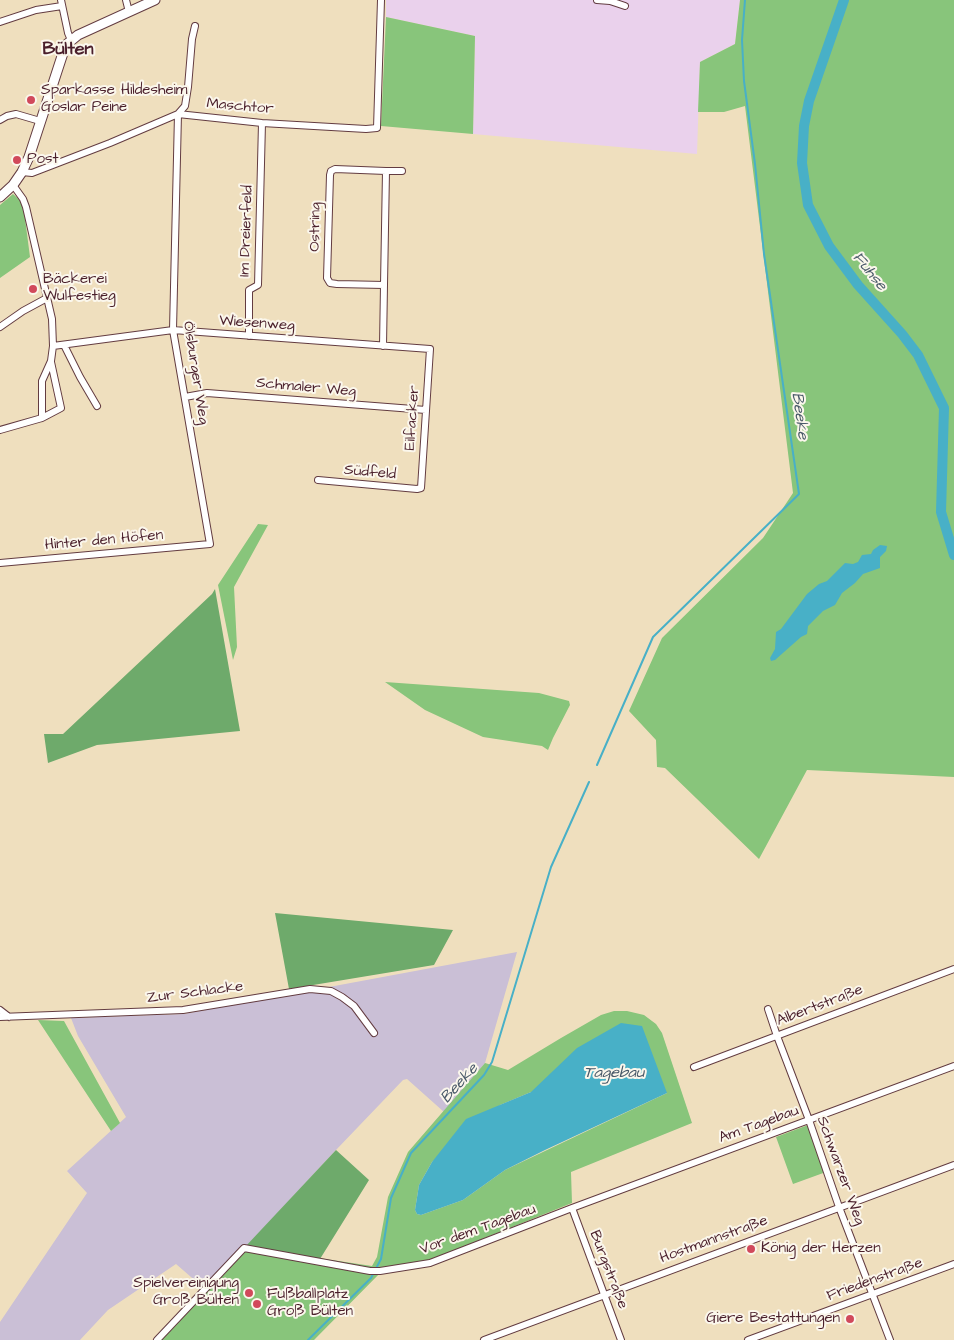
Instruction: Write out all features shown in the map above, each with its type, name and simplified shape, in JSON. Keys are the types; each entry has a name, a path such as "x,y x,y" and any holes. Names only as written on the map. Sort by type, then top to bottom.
{"street":[{"path":"126,0 128,12"},
{"path":"0,197 13,185 29,157 64,50 71,40 78,35 155,0"},
{"name":"Maschtor","path":"22,172 32,173 178,114 262,123 377,128 381,0"},
{"path":"597,0 610,1 625,6"},
{"path":"0,22 62,3 71,40"},
{"path":"178,114 185,106 192,39 196,26"},
{"path":"0,120 16,114 40,121"},
{"name":"Ölsburger Weg","path":"178,114 173,330 210,544"},
{"name":"Im Dreierfeld","path":"249,336 249,290 258,285 262,123"},
{"name":"Ostring","path":"384,285 337,284 330,283 327,278 330,175 331,171 335,169 402,171"},
{"path":"383,346 386,171"},
{"path":"13,185 26,207 52,319 53,346 50,361 42,381 42,418"},
{"path":"0,327 23,311 47,298"},
{"name":"Wiesenweg","path":"53,346 173,330 430,349"},
{"path":"64,345 80,378 97,406"},
{"name":"Eilfacker","path":"421,488 430,349"},
{"path":"0,430 42,418 61,408 50,361"},
{"name":"Schmaler Weg","path":"184,397 207,393 426,410"},
{"name":"Südfeld","path":"318,480 421,488"},
{"name":"Hinter den Höfen","path":"0,563 210,544"},
{"name":"Albertstraße","path":"694,1067 954,969"},
{"name":"Zur Schlacke","path":"0,1018 183,1010 310,989 331,991 342,997 354,1006 374,1033"},
{"path":"0,1010 9,1017"},
{"name":"Schwarzer Weg","path":"768,1010 839,1208 890,1340"},
{"name":"Am Tagebau","path":"572,1208 954,1066"},
{"name":"Hostmannstraße","path":"484,1340 954,1165"},
{"name":"Vor dem Tagebau","path":"157,1340 244,1248 370,1271 380,1271 430,1263 572,1208"},
{"name":"Burgstraße","path":"572,1208 621,1340"},
{"name":"Friedenstraße","path":"748,1340 954,1264"}],"shaded area":[{"path":"386,0 740,0 735,44 700,62 697,154 473,134 475,36 386,17"},
{"path":"517,952 485,1063 444,1112 407,1079 403,1080 206,1290 176,1264 108,1310 80,1340 0,1340 0,1322 87,1193 67,1171 126,1117 78,1036 71,1018 184,1014"}],"green space":[{"path":"740,0 954,0 954,777 807,770 759,859 665,768 657,767 656,740 629,711 662,638 763,538 793,493 745,106 724,112 698,112 700,62 735,44"},
{"path":"386,17 475,36 473,134 381,126"},
{"path":"13,194 22,202 30,257 0,278 0,205"},
{"path":"258,524 268,525 234,587 237,647 233,660 218,585"},
{"path":"215,589 240,731 97,745 48,763 44,734 63,734 212,594"},
{"path":"385,682 539,693 569,701 570,705 548,750 542,746 483,737 425,710"},
{"path":"275,913 453,930 434,965 289,989"},
{"path":"614,1011 627,1011 644,1015 656,1024 662,1033 692,1123 571,1172 572,1203 430,1260 384,1269 314,1340 160,1340 245,1247 372,1266 377,1257 388,1197 408,1152 485,1063 508,1070 601,1015","holes":["531,1092 667,1093 505,1170 463,1200 421,1215 417,1214 415,1210 419,1185 432,1162 500,1105"]},
{"path":"38,1020 64,1021 120,1123 111,1131"},
{"path":"808,1125 826,1172 793,1184 776,1137"},
{"path":"336,1150 369,1180 320,1259 245,1247"}],"water":[{"path":"880,545 887,546 886,551 880,557 880,568 863,574 842,593 835,605 823,611 808,626 807,634 775,660 771,661 770,658 775,649 776,632 781,629 807,594 819,584 827,581 845,563 853,564 858,562 862,555 871,554"},
{"name":"Tagebau","path":"621,1023 642,1026 667,1093 505,1170 463,1200 421,1215 417,1214 415,1210 419,1185 432,1162 466,1119 531,1092 577,1048"}],"waterway":[{"name":"Beeke","path":"597,765 653,637 799,494 764,254 744,81 742,40 745,0"},
{"name":"Fuhse","path":"844,0 809,101 804,126 802,163 808,205 829,246 858,285 902,334 918,355 944,408 941,512 954,555"},
{"name":"Beeke","path":"308,1340 371,1278 381,1259 391,1198 411,1153 484,1075 492,1062 551,867 589,782"}],"place":[{"name":"Sparkasse Hildesheim Goslar Peine","path":"31,100"},
{"name":"Post","path":"17,160"},
{"name":"Bäckerei Wulfestieg","path":"33,289"},
{"name":"König der Herzen","path":"751,1249"},
{"name":"Spielvereinigung Groß Bülten","path":"249,1293"},
{"name":"Fußballplatz Groß Bülten","path":"257,1304"},
{"name":"Giere Bestattungen","path":"850,1319"}],"district":[{"name":"Bülten","path":"68,50"}]}
